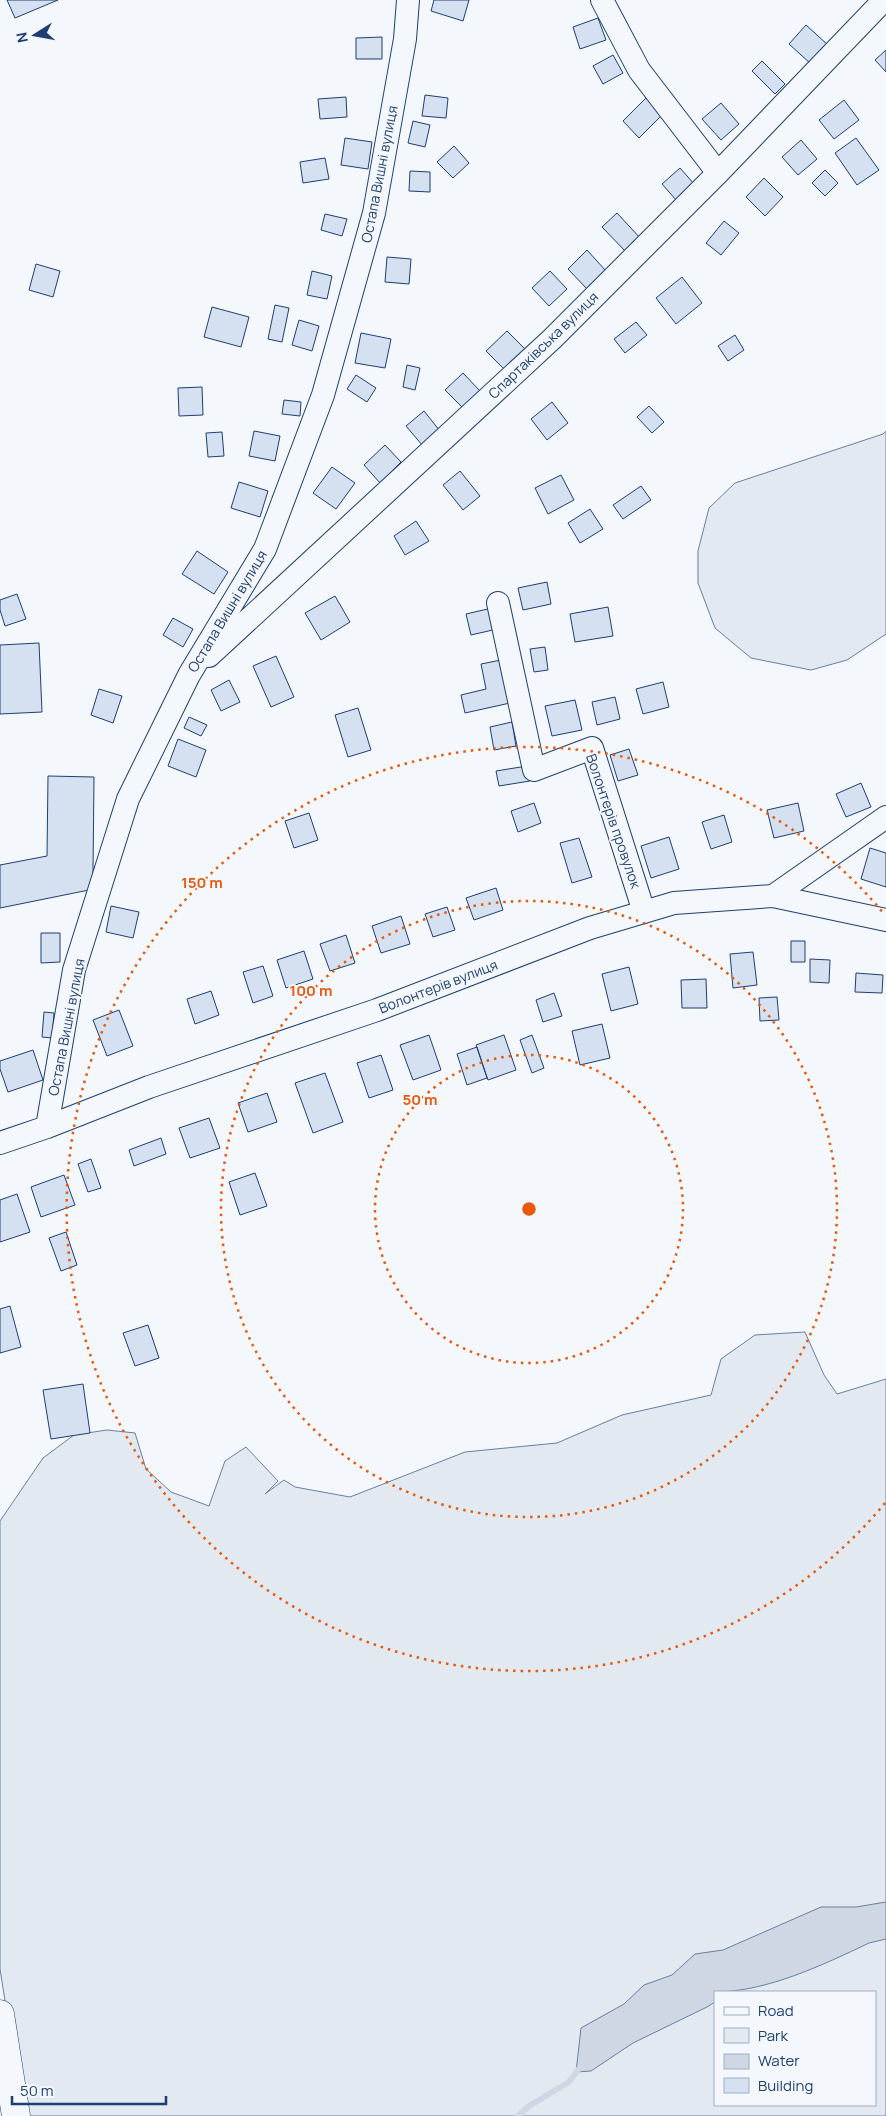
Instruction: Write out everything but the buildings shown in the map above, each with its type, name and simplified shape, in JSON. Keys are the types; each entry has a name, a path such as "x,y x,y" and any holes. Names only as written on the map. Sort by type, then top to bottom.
{"main road":[{"path":"0,2014 16,2116"}],"street":[{"name":"Остапа Вишні вулиця","path":"47,1127 74,970 128,799 188,675 265,549 323,395 374,213 405,40 408,0"},
{"path":"602,0 639,70 718,173"},
{"name":"Спартаківська вулиця","path":"188,675 552,339 718,173 884,0"},
{"name":"Волонтерів провулок","path":"498,603 534,770 592,748 644,912"},
{"path":"773,896 886,817"},
{"name":"Волонтерів вулиця","path":"0,1143 150,1087 377,1010 590,928 674,903 773,896 886,920"}],"green space":[{"path":"886,431 886,634 847,660 811,670 751,658 715,628 698,583 698,551 709,508 735,483 883,434"},
{"path":"805,1332 824,1375 837,1394 886,1379 886,2116 23,2116 0,1969 0,1521 43,1458 74,1435 107,1430 135,1433 146,1469 171,1492 209,1506 225,1461 246,1447 278,1481 265,1494 284,1480 295,1487 350,1497 465,1452 557,1443 622,1415 711,1395 721,1359 755,1335"}],"water":[{"path":"886,1902 886,1939 869,1943 794,1976 734,1991 714,1991 714,2003 707,2007 633,2043 591,2071 576,2072 581,2028 624,2004 644,1985 672,1975 695,1954 723,1950 821,1907 856,1907"}],"waterway":[{"path":"518,2116 529,2106 569,2082 581,2066"}]}
